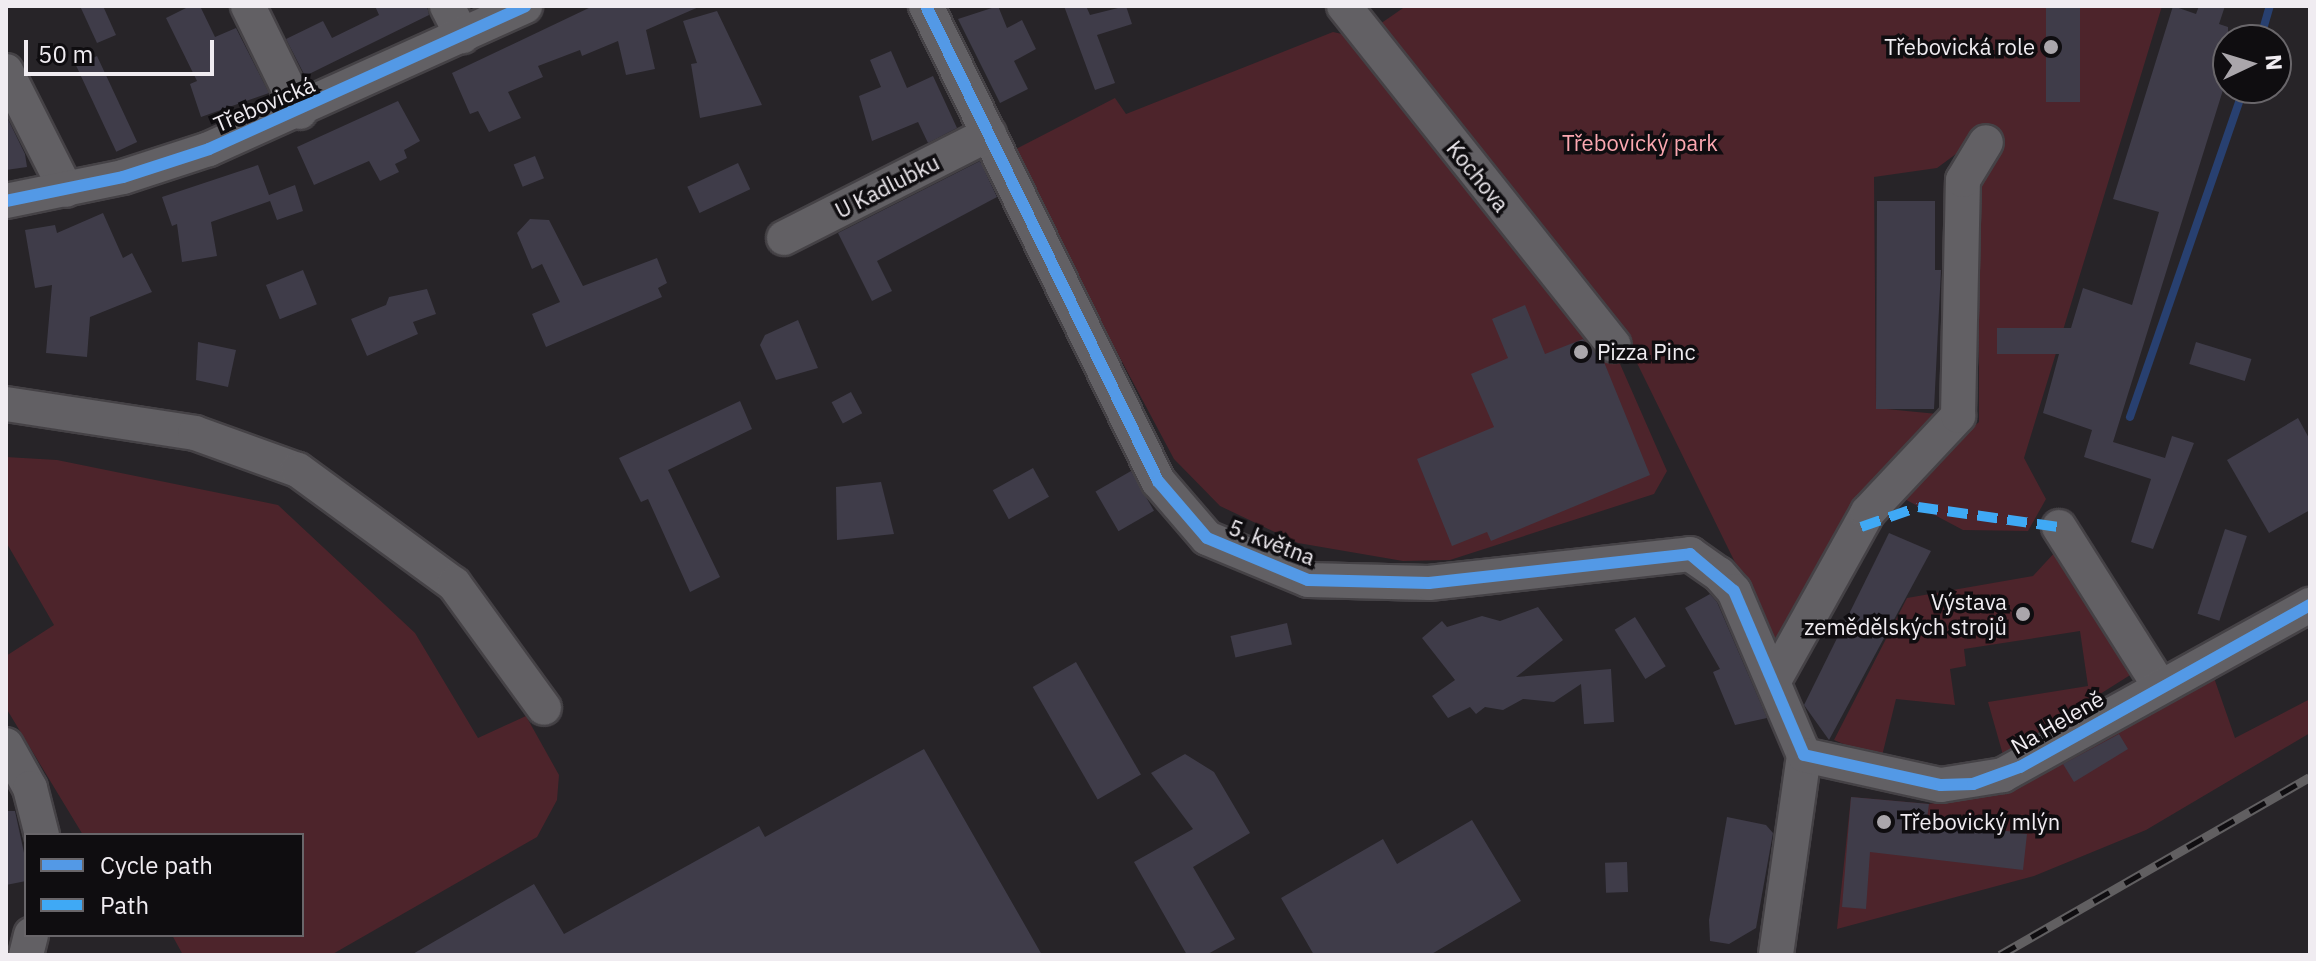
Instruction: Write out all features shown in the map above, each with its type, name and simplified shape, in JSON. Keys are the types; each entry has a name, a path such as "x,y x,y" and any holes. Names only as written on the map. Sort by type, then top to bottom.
{"street":[{"path":"248,6 300,112"},
{"name":"Třebovická","path":"6,201 66,190 194,154 300,112 454,21 525,6"},
{"name":"5. května","path":"926,6 1158,481 1207,538 1308,580 1429,583 1690,554 1734,591 1775,679 1804,755 1776,955"},
{"name":"Kochova","path":"1344,6 1614,345"},
{"path":"6,71 66,190"},
{"name":"U Kadlubku","path":"784,238 989,134"},
{"path":"1775,679 1875,503 1958,416 1963,180 1986,142"},
{"path":"6,404 195,433 298,470 454,584 544,708"},
{"path":"2059,527 2159,685"},
{"name":"Na Heleně","path":"1804,755 1941,785 1973,784 2020,767 2159,685 2310,605"},
{"path":"6,745 30,788 41,833"}],"green space":[{"name":"Třebovický park","path":"1406,6 2162,6 2024,458 2046,499 2028,531 1963,530 1895,494 1979,422 1979,137 1937,168 1874,177 1876,408 1958,416 1888,484 1785,664 1636,361 1380,24"},
{"path":"1333,32 1356,37 1617,357 1667,471 1654,494 1450,560 1403,561 1298,543 1220,506 1174,459 1010,152 1115,98 1126,114"},
{"path":"6,457 57,460 278,505 415,633 478,738 526,716 559,775 557,800 537,837 331,955 183,955 173,937 304,937 304,833 82,833 6,708 6,656 54,625 6,542"},
{"path":"2057,550 2135,672 2003,755 1988,702 2088,686 2080,631 1964,649 1966,666 1950,669 1955,705 1896,699 1881,760 1834,740 1907,598 2033,576"},
{"path":"2212,672 2235,738 2310,699 2310,733 2146,830 2034,876 1837,929 1851,797 1929,804 2003,788 2039,775"}],"building":[{"path":"80,6 103,6 116,35 97,43"},
{"path":"190,6 200,6 215,37 236,28 269,93 201,117 190,84 197,81 166,18"},
{"path":"375,6 427,6 429,15 305,76 286,39 323,21 332,38 379,15"},
{"path":"593,6 701,6 646,30 655,69 626,75 618,41 582,56 580,50 538,66 543,77 508,92 521,118 489,132 478,111 470,114 452,73"},
{"path":"998,6 1007,28 1022,20 1036,49 1014,61 1028,89 1000,103 958,19"},
{"path":"1064,6 1086,6 1090,15 1126,6 1132,24 1097,35 1115,83 1095,90"},
{"path":"2046,6 2080,6 2080,102 2046,102"},
{"path":"2173,6 2196,14 2199,6 2225,6 2219,24 2212,24 2212,104 2219,104 2113,442 2165,458 2172,436 2194,443 2153,549 2131,542 2151,479 2084,457 2092,430 2043,413 2059,354 1997,354 1997,328 2071,328 2083,288 2132,305 2159,212 2113,199"},
{"path":"717,11 762,105 700,118 691,64 697,63 683,21"},
{"path":"891,51 907,88 933,76 957,128 928,143 918,122 872,141 859,96 881,87 870,60"},
{"path":"97,56 137,142 116,152 76,66"},
{"path":"398,101 420,141 404,150 407,158 395,164 399,172 380,181 369,161 314,185 297,147"},
{"path":"6,115 25,154 27,167 6,170"},
{"path":"535,156 544,178 523,187 514,165"},
{"path":"980,161 997,197 877,261 892,291 872,301 838,233"},
{"path":"738,163 750,189 700,213 687,187"},
{"path":"258,165 269,195 295,185 303,211 277,220 270,201 211,222 217,256 182,262 177,224 172,226 162,197"},
{"path":"1877,201 1935,201 1935,270 1941,270 1934,409 1876,409"},
{"path":"103,213 123,258 132,253 152,292 90,317 87,357 46,353 52,285 35,288 25,230 55,225 57,233"},
{"path":"530,219 549,220 583,286 657,258 667,283 658,288 662,297 546,347 532,314 560,302 542,264 532,269 517,233"},
{"path":"303,270 317,304 280,319 266,285"},
{"path":"427,289 436,314 413,322 418,334 367,356 351,319 386,305 389,297"},
{"path":"1525,305 1545,354 1583,339 1604,362 1650,475 1491,541 1487,532 1452,546 1417,459 1494,427 1471,374 1508,358 1492,319"},
{"path":"798,320 818,368 776,380 760,345 765,335"},
{"path":"198,342 236,350 228,387 196,380"},
{"path":"2196,342 2251,359 2245,381 2189,364"},
{"path":"851,392 862,413 843,424 832,402"},
{"path":"740,401 752,429 668,470 720,577 690,592 648,499 641,502 619,458"},
{"path":"2298,418 2310,440 2310,510 2269,533 2227,460"},
{"path":"1033,468 1049,497 1009,519 993,490"},
{"path":"1131,471 1154,511 1118,531 1095,492"},
{"path":"881,482 894,534 837,540 836,487"},
{"path":"2225,529 2247,536 2219,621 2197,614"},
{"path":"1889,533 1931,551 1829,740 1804,705"},
{"path":"1710,594 1717,602 1767,718 1735,725 1713,672 1720,669 1685,608"},
{"path":"1538,607 1563,640 1516,677 1611,669 1614,722 1584,724 1581,684 1554,702 1523,699 1503,710 1485,707 1476,714 1470,707 1448,718 1432,696 1455,680 1422,638 1442,621 1447,627 1482,616 1500,621"},
{"path":"1635,617 1666,666 1645,679 1615,630"},
{"path":"1287,623 1292,644 1235,657 1230,636"},
{"path":"1076,662 1141,775 1098,800 1033,687"},
{"path":"2119,734 2128,749 2074,782 2063,764"},
{"path":"924,749 1042,955 411,955 534,884 564,934 759,826 765,837"},
{"path":"1185,754 1214,772 1250,833 1193,867 1235,939 1206,955 1187,955 1134,862 1193,829 1151,773"},
{"path":"1851,797 1929,804 1927,819 2027,834 2023,870 1870,852 1866,909 1842,907"},
{"path":"6,811 15,811 24,853 24,881 6,885"},
{"path":"1727,817 1766,825 1773,833 1756,928 1729,944 1710,941 1709,920"},
{"path":"1472,820 1521,901 1430,955 1314,955 1281,898 1383,839 1397,864"},
{"path":"1627,862 1628,892 1606,893 1605,863"}],"waterway":[{"path":"2265,24 2270,6"},
{"path":"2130,417 2238,104"}],"railway":[{"path":"2000,955 2310,777"}],"marked path":[{"path":"1861,527 1918,507 2059,527"}],"cycle path":[{"path":"6,201 123,177 209,149 525,6"},
{"path":"926,6 1158,481 1207,538 1308,580 1429,583 1690,554 1734,591 1804,755 1941,785 1973,784 2020,767 2310,605"}],"place":[{"name":"Třebovická role","path":"2051,47"},
{"name":"Pizza Pinc","path":"1581,352"},
{"name":"Výstava zemědělských strojů","path":"2023,614"},
{"name":"Třebovický mlýn","path":"1884,822"}]}
